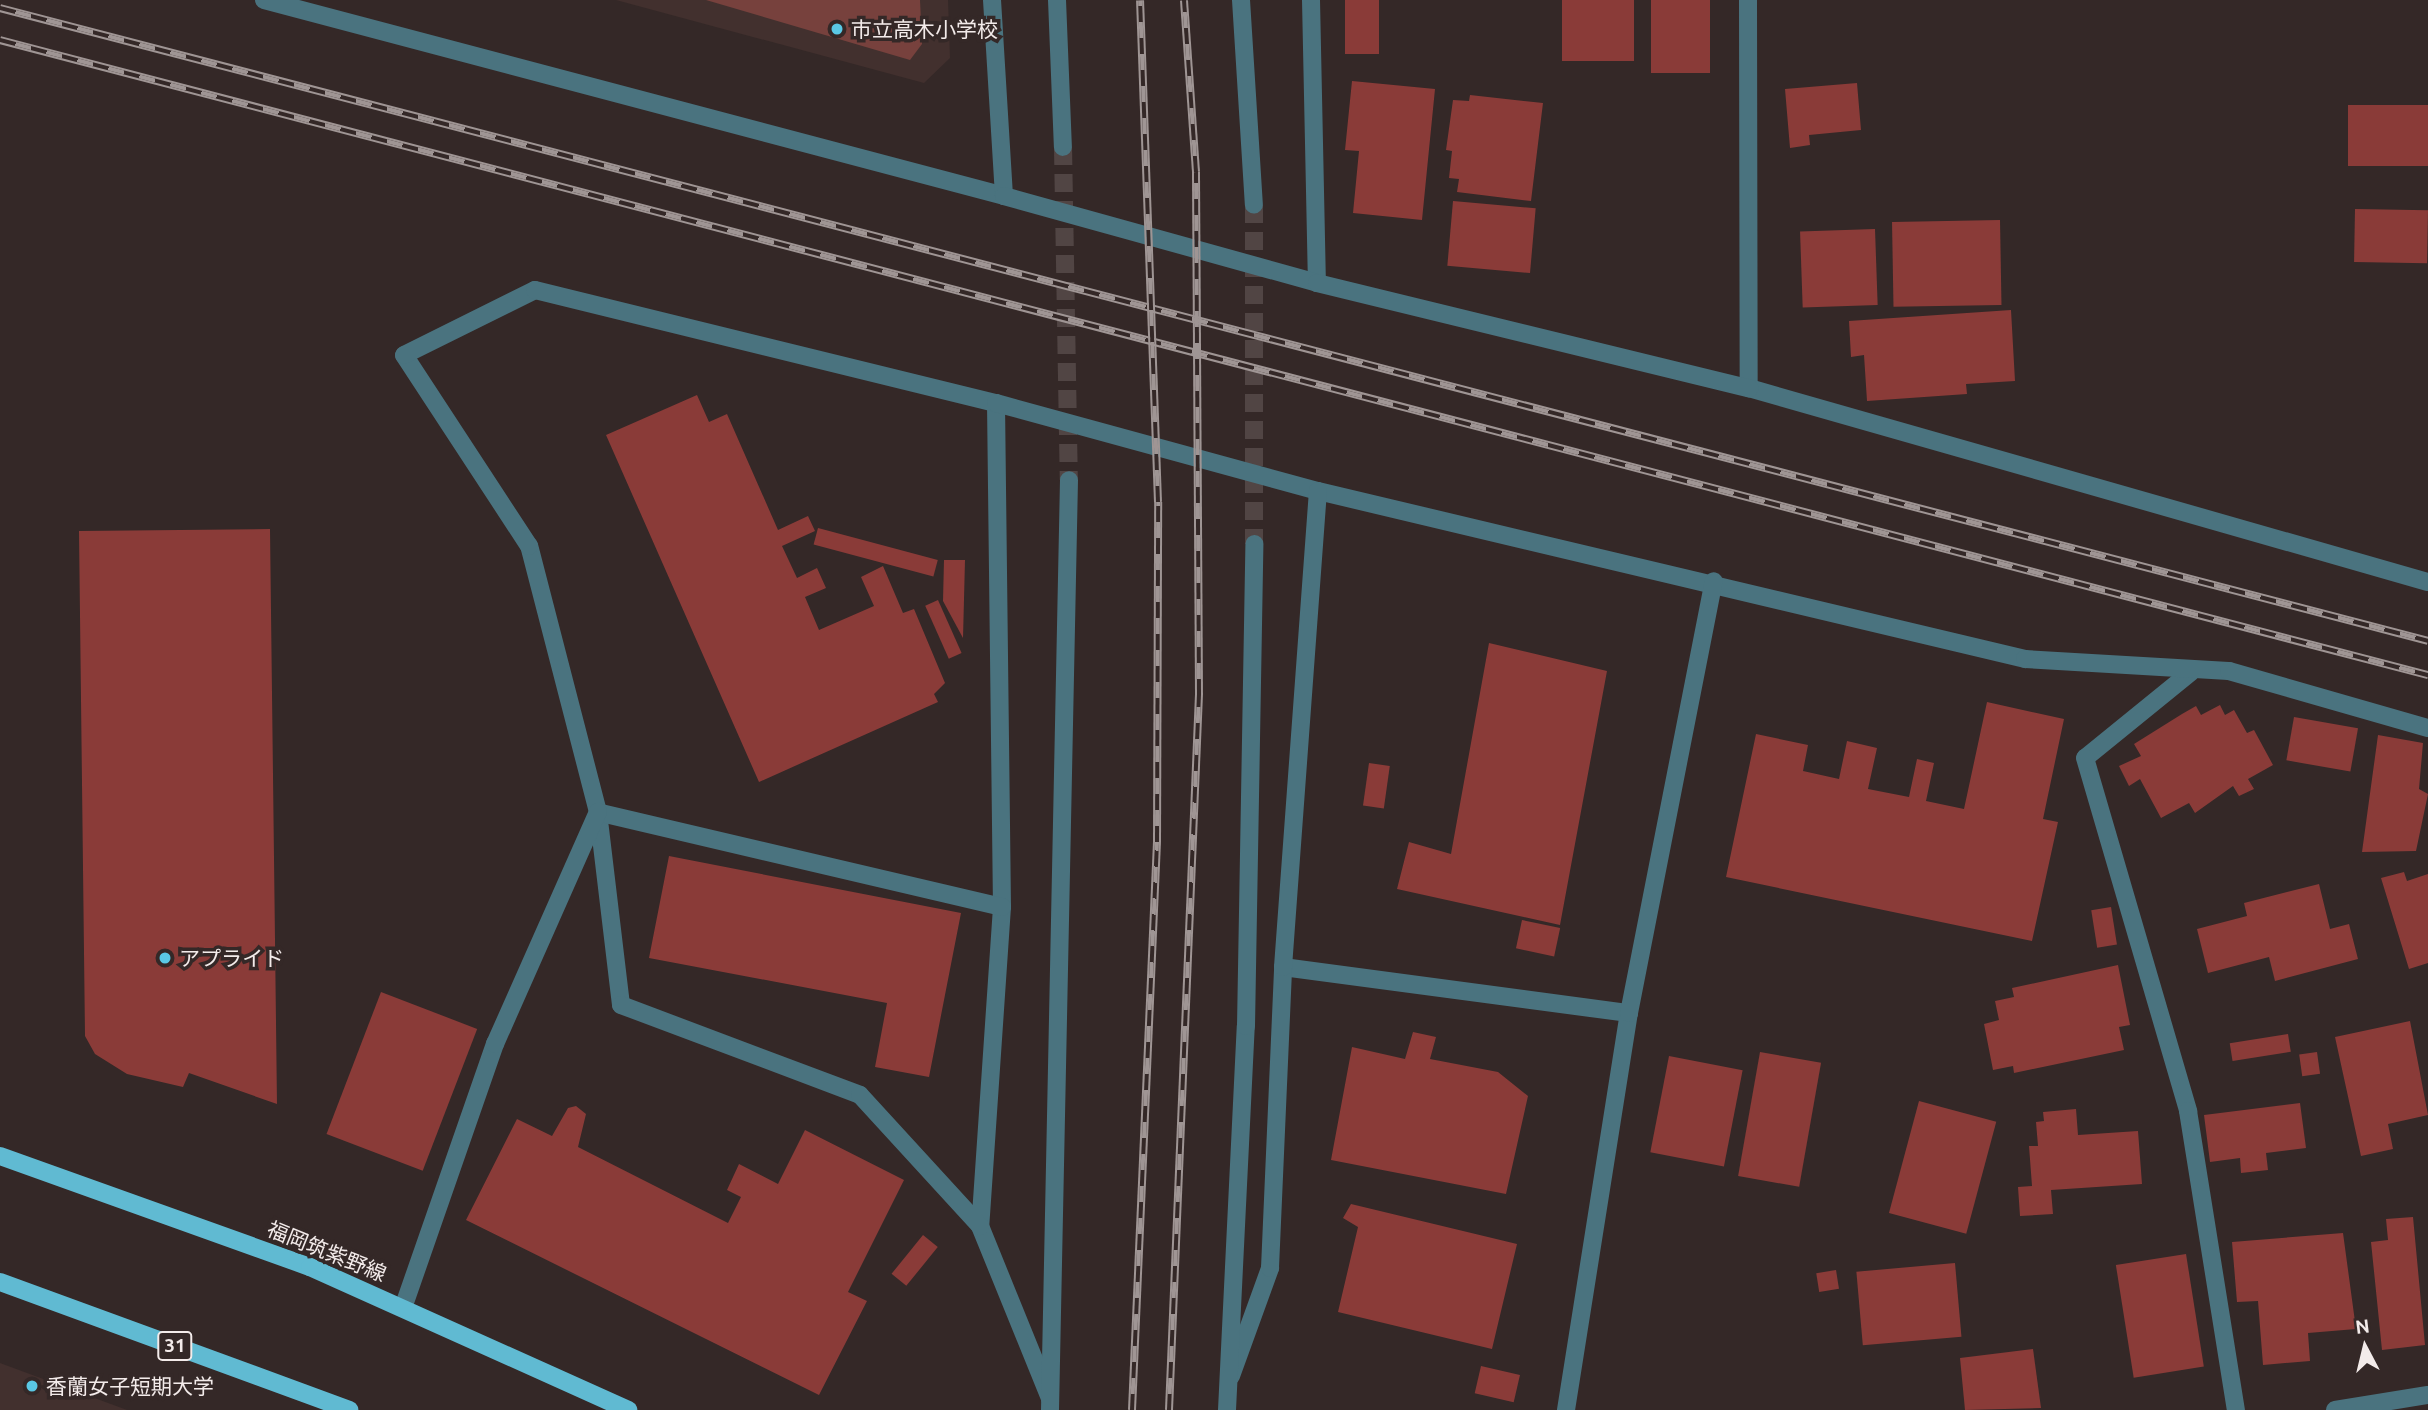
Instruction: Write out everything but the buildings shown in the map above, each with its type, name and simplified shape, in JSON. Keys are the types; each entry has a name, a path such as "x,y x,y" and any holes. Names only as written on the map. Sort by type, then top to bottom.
{"main road":[{"name":"福岡筑紫野線","path":"0,1156 310,1267 628,1410"},
{"name":"31","path":"0,1282 349,1410"}],"street":[{"path":"264,0 1004,195 1317,284 1749,388 2428,582"},
{"path":"992,0 1004,195"},
{"path":"1057,0 1063,147"},
{"path":"1241,0 1254,205"},
{"path":"1311,0 1317,284"},
{"path":"1748,0 1749,388"},
{"path":"1050,1404 979,1226 860,1095 621,1005 598,812 529,545 404,355 535,290 996,403 1318,491 1714,581 2025,659 2191,672 2230,671 2428,728"},
{"path":"979,1226 1002,906 996,403"},
{"path":"1050,1404 1069,480"},
{"path":"1228,1385 1270,1268 1283,967 1318,491"},
{"path":"1227,1410 1247,1026 1254,544"},
{"path":"1566,1410 1629,1013 1714,581"},
{"path":"2191,672 2085,758 2188,1111 2236,1410"},
{"path":"598,812 1002,906"},
{"path":"403,1308 495,1044 598,812"},
{"path":"1283,967 1629,1013"},
{"path":"2335,1410 2428,1395"}],"shaded area":[{"name":"市立高木小学校","path":"616,0 948,0 950,58 924,83"},
{"path":"706,0 920,0 922,44 910,60"},
{"name":"香蘭女子短期大学","path":"0,1363 127,1410 0,1410"}],"tunnel":[{"path":"1063,147 1069,480"},
{"path":"1254,205 1254,544"}],"railway":[{"path":"1132,1410 1157,842 1158,502 1140,0"},
{"path":"1169,1410 1199,695 1196,172 1184,0"},
{"path":"0,8 2428,641"},
{"path":"0,40 2428,675"}],"place":[{"name":"市立高木小学校","path":"837,29"},
{"name":"アプライド","path":"165,958"},
{"name":"香蘭女子短期大学","path":"32,1386"}]}
